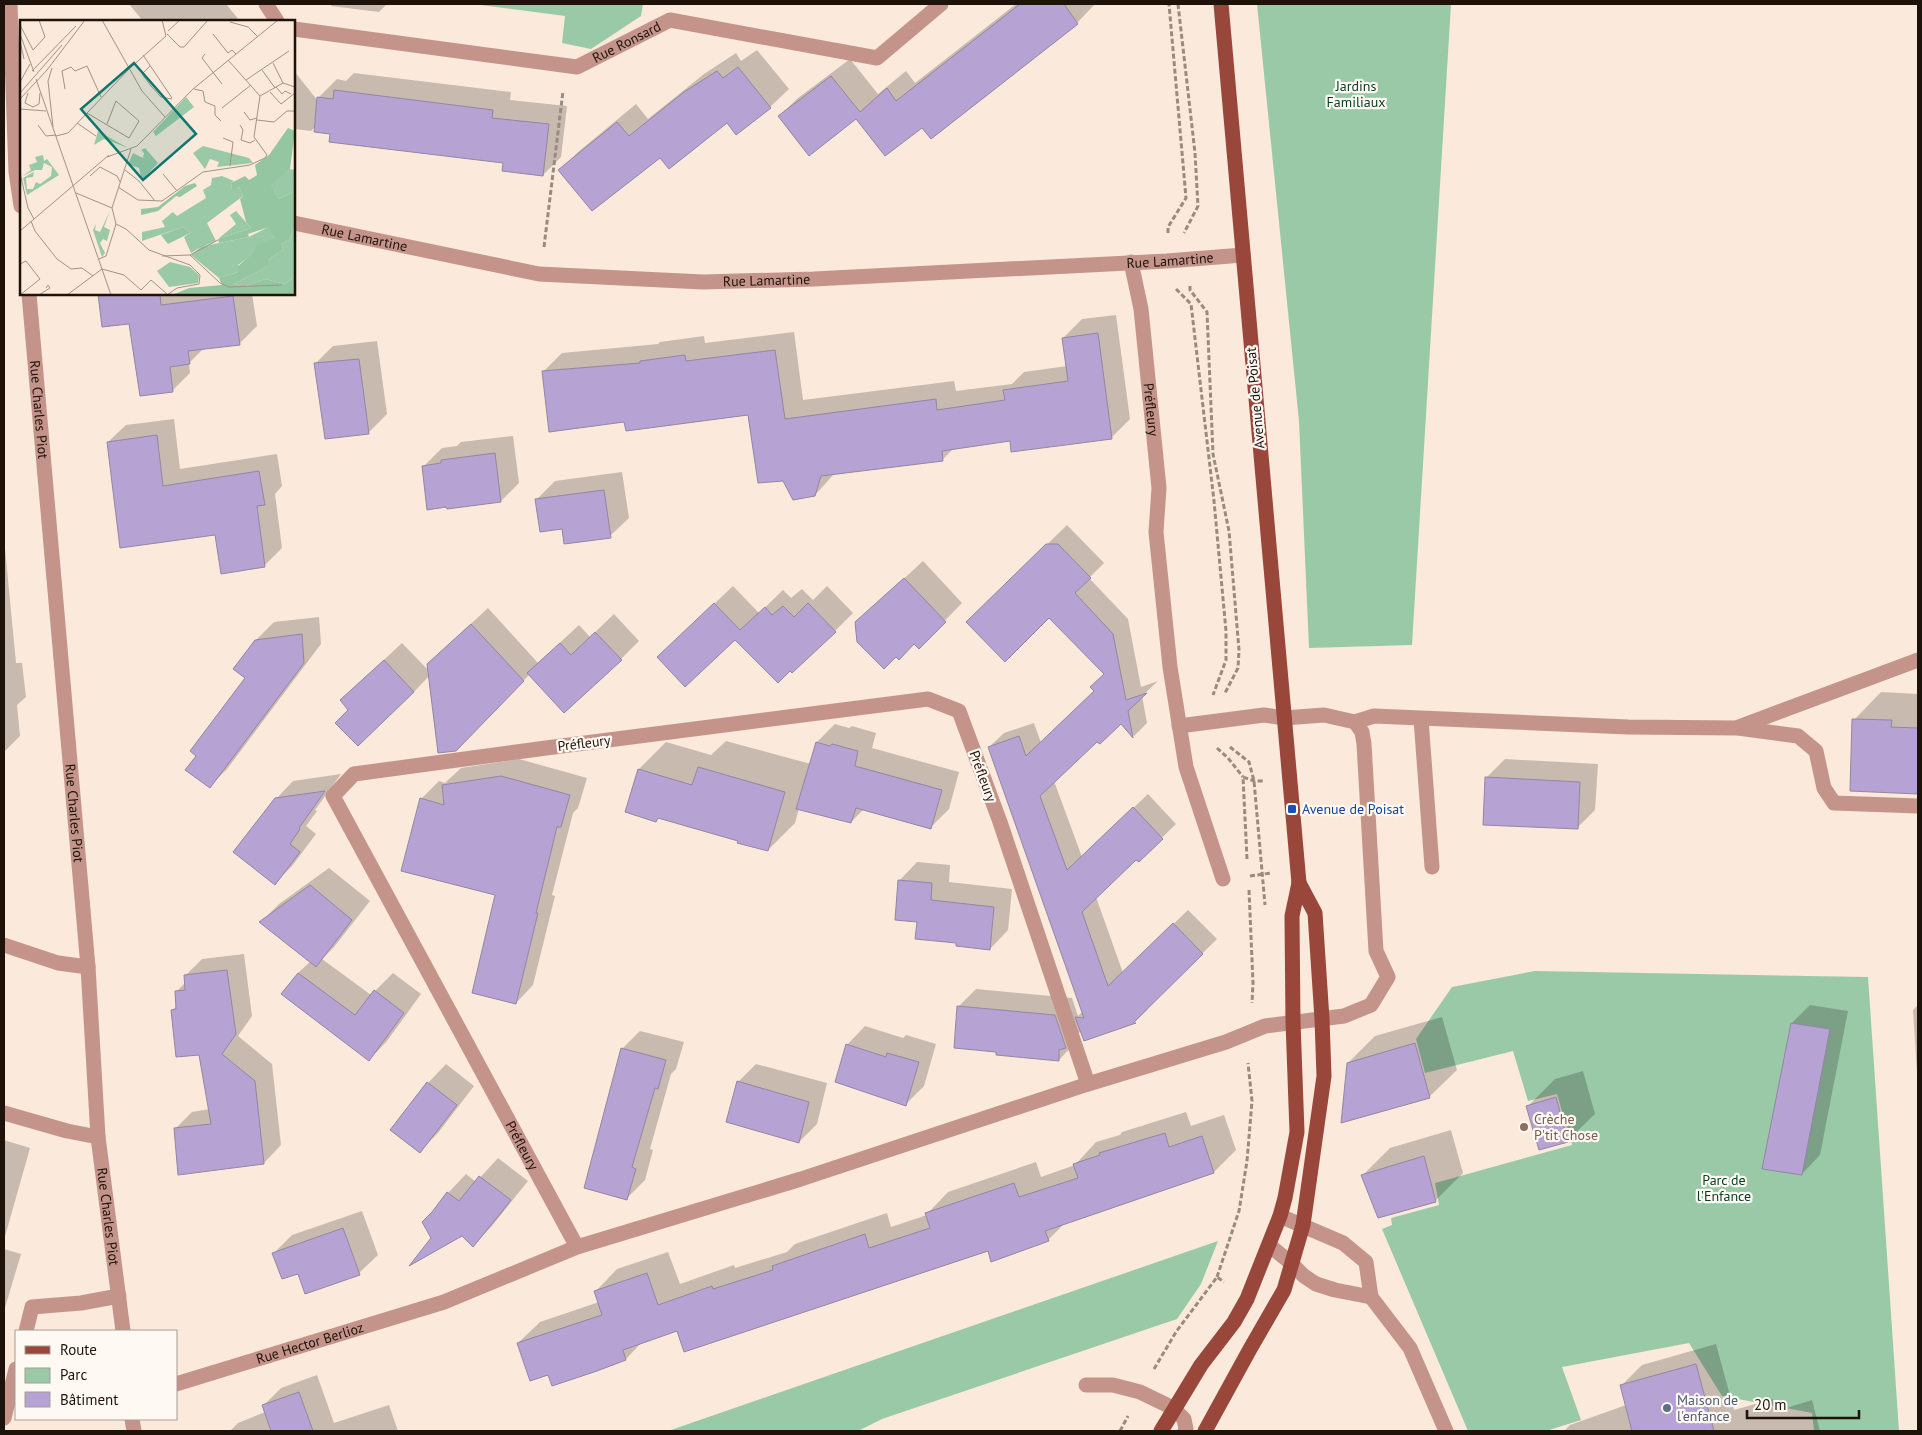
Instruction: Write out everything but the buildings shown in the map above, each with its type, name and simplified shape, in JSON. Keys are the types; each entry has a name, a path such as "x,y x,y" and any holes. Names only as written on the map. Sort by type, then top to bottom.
{"main road":[{"name":"Avenue de Poisat","path":"1161,1431 1173,1408 1201,1365 1234,1322 1248,1299 1280,1216 1290,1175 1297,1132 1292,916 1299,883 1221,4"},
{"name":"Avenue de Poisat","path":"1205,1431 1284,1290 1303,1225 1324,1076 1315,914 1299,883"}],"street":[{"path":"10,4 14,172 20,201"},
{"path":"266,4 275,20"},
{"name":"Rue Ronsard","path":"295,29 577,67 670,20 877,58 941,4"},
{"name":"Rue Lamartine","path":"295,224 539,274 703,282 814,279 1242,256"},
{"name":"Préfleury","path":"1131,262 1141,309 1159,488 1156,532 1170,667 1186,767 1223,879"},
{"name":"Rue Charles Piot","path":"29,295 88,966 98,1137 123,1330"},
{"path":"1736,728 1918,660"},
{"name":"Préfleury","path":"577,1247 333,796 354,774 928,699 959,710 1000,822 1088,1084"},
{"path":"1179,726 1264,715 1284,718 1324,715 1355,722 1374,716 1628,727 1736,728 1798,736 1816,751 1824,788 1834,802 1918,806"},
{"path":"1421,718 1432,867"},
{"path":"577,1247 801,1179 1088,1084 1226,1042 1265,1026 1344,1016 1371,1005 1388,978 1376,951 1364,744 1362,732 1355,722"},
{"path":"4,945 58,963 88,966"},
{"path":"4,1113 67,1131 98,1137"},
{"path":"1280,1216 1343,1243 1366,1262 1371,1297 1410,1348 1446,1431"},
{"path":"1269,1245 1304,1276 1316,1284 1371,1297"},
{"name":"Rue Hector Berlioz","path":"178,1383 444,1302 577,1247"},
{"path":"26,1330 32,1308 81,1303 120,1296"},
{"path":"4,1418 15,1373"},
{"path":"1086,1385 1113,1385 1140,1392 1173,1408 1184,1419 1185,1431"}],"path":[{"path":"1169,4 1186,198 1168,227 1167,261 1169,281 1191,304 1214,500 1226,640 1226,660 1211,700"},
{"path":"1178,4 1195,153 1198,206 1183,234 1190,290 1208,312 1213,454 1229,531 1239,650 1238,668 1226,689 1224,698"},
{"path":"539,274 546,234 566,65"},
{"path":"1212,743 1228,758 1243,777 1254,781"},
{"path":"1226,743 1249,762 1254,781 1266,912"},
{"path":"1243,777 1247,866"},
{"path":"1216,1277 1239,1211 1247,1161 1252,1101 1247,1063 1253,983 1248,876"},
{"path":"1247,1063 1266,1054 1265,1026"},
{"path":"1226,1284 1230,1275"}],"green space":[{"path":"473,4 643,4 641,16 591,49 562,43 565,16"},
{"name":"Jardins Familiaux","path":"1257,4 1451,4 1412,645 1309,648 1299,421"},
{"name":"Parc de l'Enfance","path":"1535,971 1868,977 1899,1431 1814,1431 1812,1413 1722,1396 1689,1343 1562,1367 1581,1420 1546,1431 1468,1431 1382,1229 1392,1225 1391,1218 1439,1205 1435,1183 1572,1145 1557,1094 1528,1101 1513,1051 1425,1073 1416,1039 1452,987"},
{"path":"1218,1241 1201,1284 1177,1319 882,1419 858,1431 668,1431"}],"place":[{"name":"Avenue de Poisat","path":"1292,809"},
{"name":"Crèche P'tit Chose","path":"1524,1127"},
{"name":"Maison de l'enfance","path":"1667,1408"}]}
